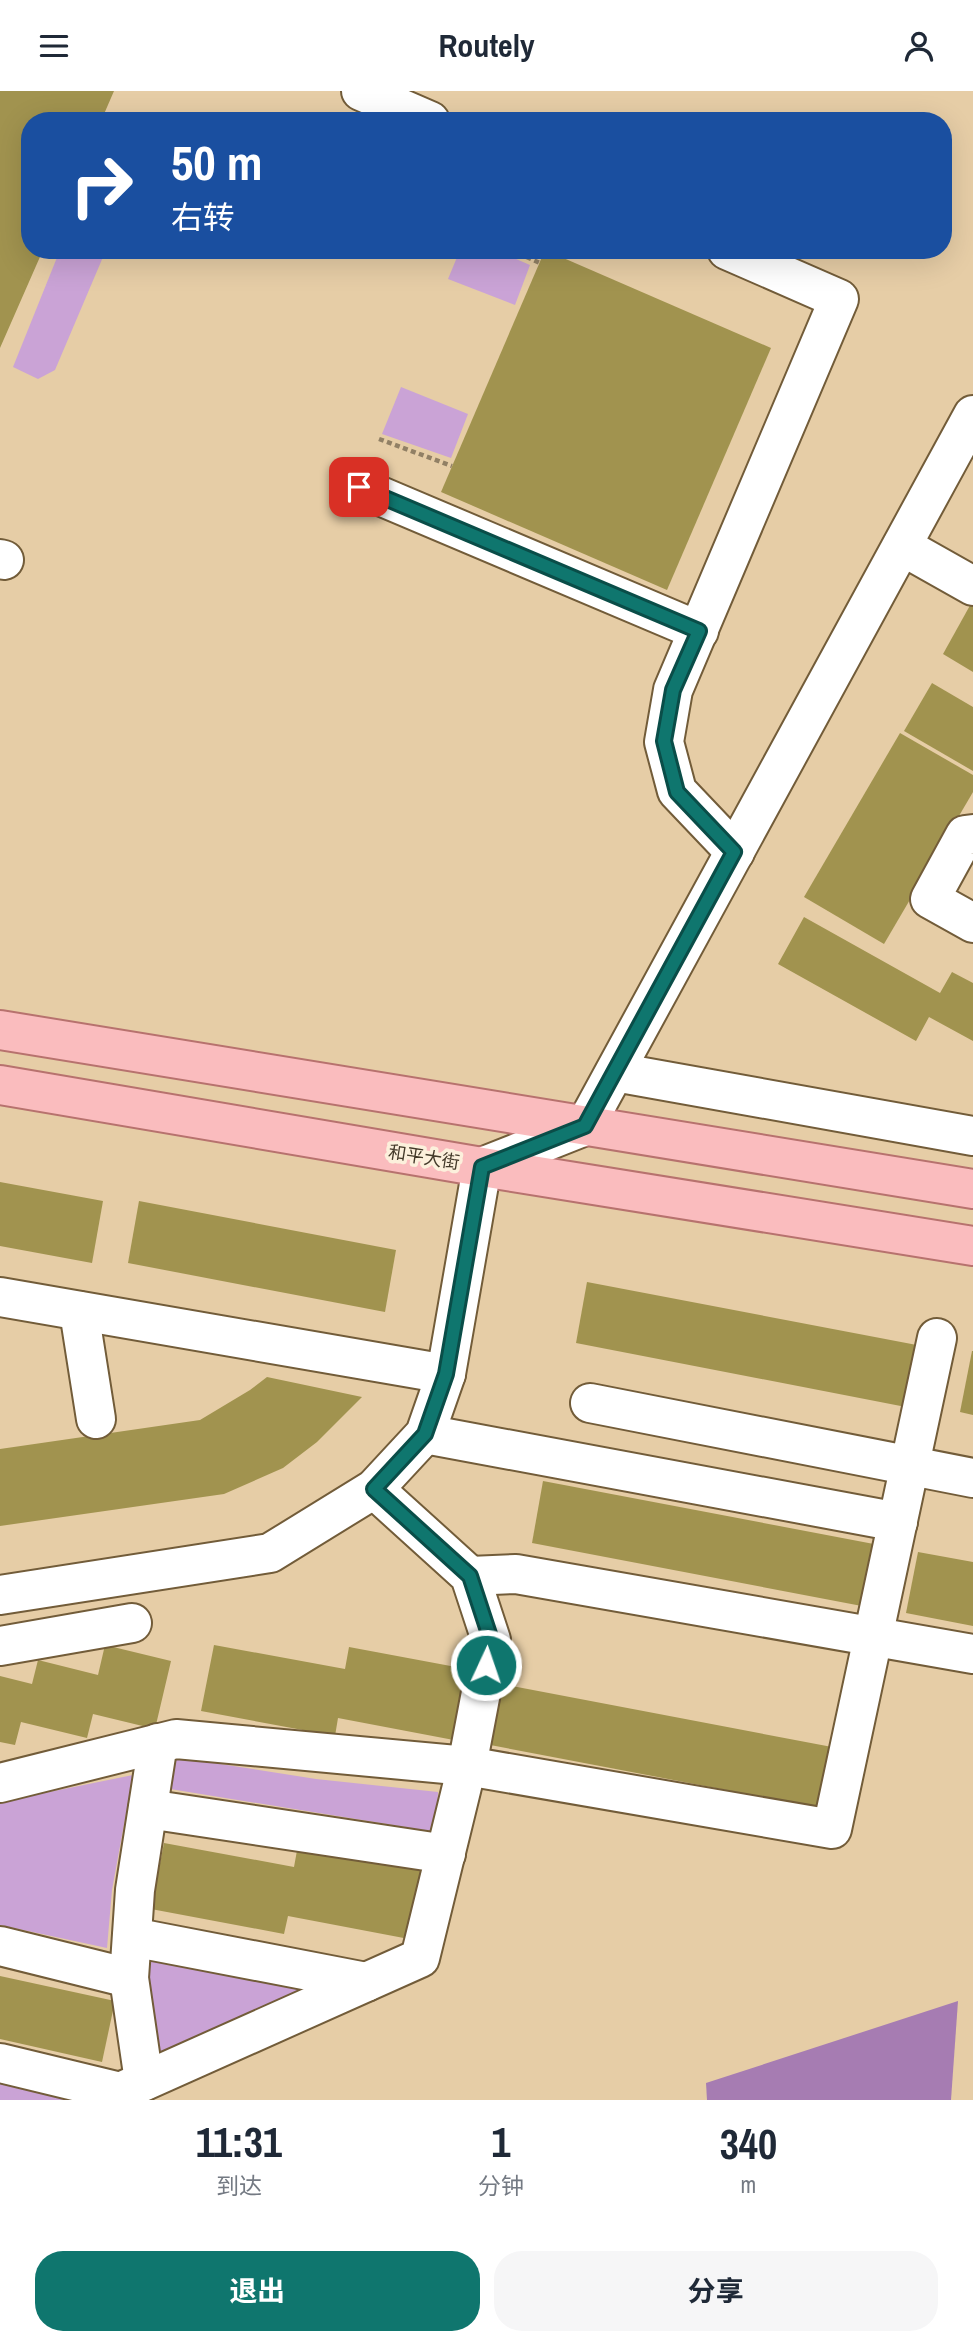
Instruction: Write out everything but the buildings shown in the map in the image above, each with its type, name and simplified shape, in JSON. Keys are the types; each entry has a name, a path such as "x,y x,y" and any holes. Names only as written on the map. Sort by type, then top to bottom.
{"main road":[{"path":"0,1030 973,1189"},
{"name":"和平大街","path":"0,1085 482,1167 973,1246"}],"street":[{"path":"361,91 409,112"},
{"path":"734,852 677,792 664,741 673,690 839,299 748,259"},
{"path":"0,1595 270,1553 374,1489 425,1434 446,1374 482,1167 585,1126 973,415"},
{"path":"359,487 699,631"},
{"path":"902,546 973,586"},
{"path":"973,834 965,835 930,899 973,923"},
{"path":"615,1072 973,1136"},
{"path":"0,1297 446,1374"},
{"path":"79,1311 96,1419"},
{"path":"0,1783 177,1739 467,1766 832,1829 937,1338"},
{"path":"590,1403 973,1478"},
{"path":"425,1434 898,1522"},
{"path":"0,2063 124,2091 420,1958 467,1766 491,1640 470,1576 374,1489"},
{"path":"470,1576 516,1574 973,1654"},
{"path":"0,1646 132,1623"},
{"path":"124,2091 135,1890 158,1743"},
{"path":"148,1809 446,1854"},
{"path":"132,1937 366,1982"},
{"path":"0,1946 129,1978"}],"path":[{"path":"531,259 540,263"},
{"path":"379,439 452,466"}],"shaded area":[{"path":"56,259 102,259 55,370 38,379 13,367"},
{"path":"456,259 516,259 530,265 515,305 448,279"},
{"path":"401,387 468,414 451,458 382,434"},
{"path":"169,1756 316,1779 438,1792 436,1832 164,1788"},
{"path":"133,1775 112,1890 107,1948 0,1925 0,1802"},
{"path":"143,1958 302,1988 152,2062"},
{"path":"958,2001 951,2100 707,2100 706,2083"},
{"path":"0,2082 76,2100 0,2100"}],"route":[{"path":"359,487 699,631 673,690 664,741 677,792 734,852 585,1126 482,1167 446,1374 425,1434 374,1489 470,1576 491,1640 486,1665"}]}
